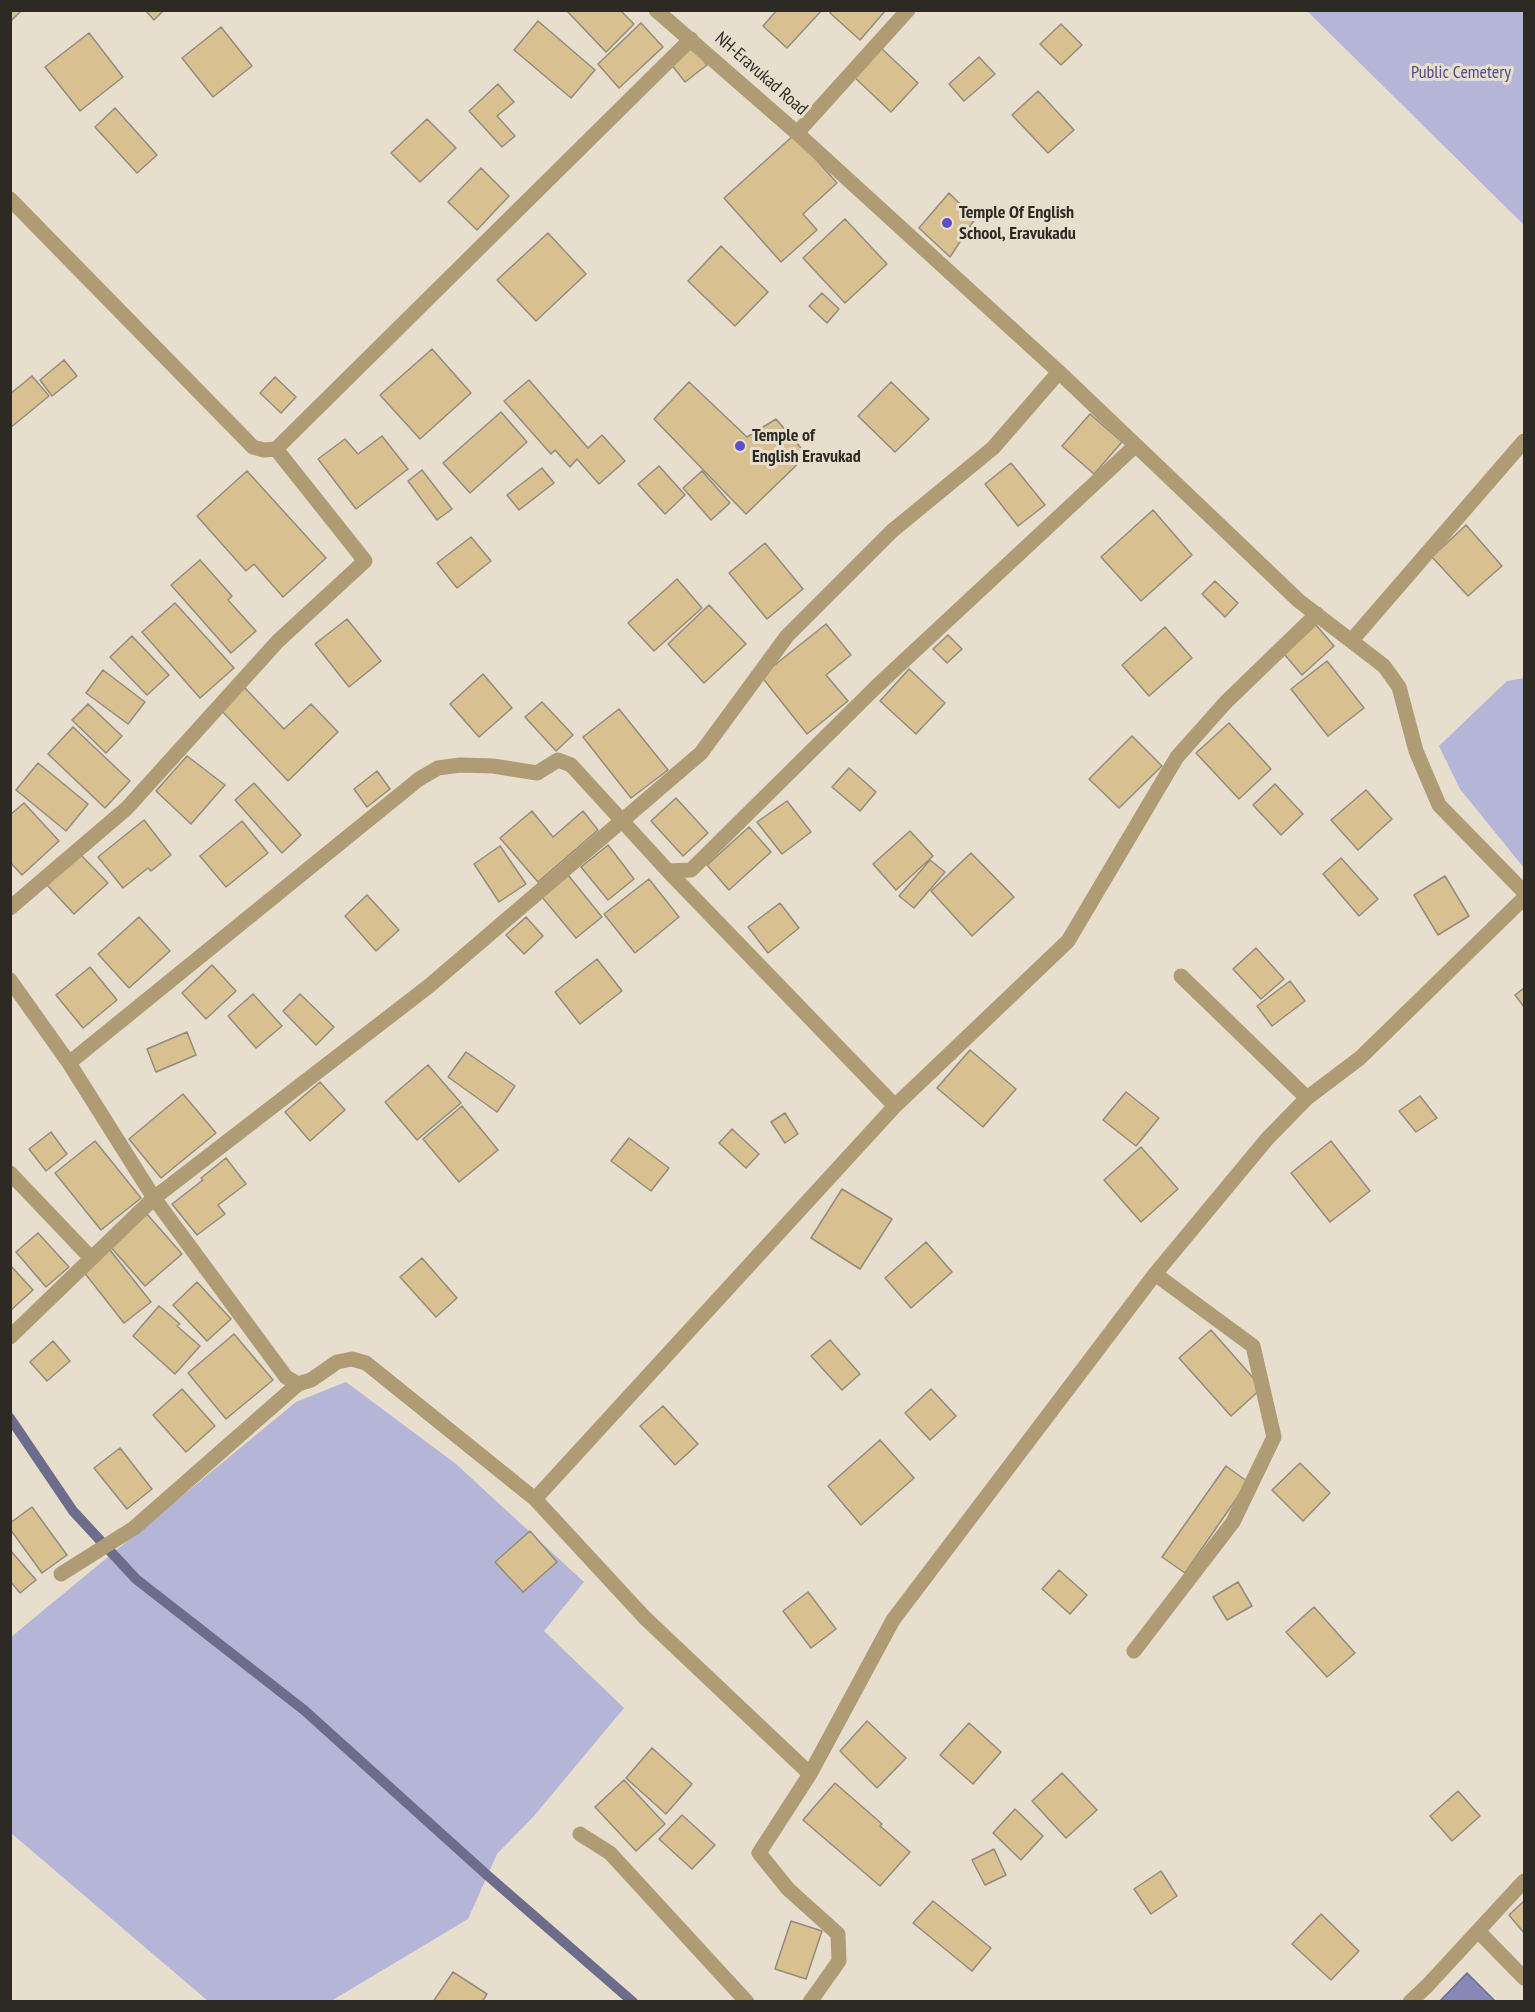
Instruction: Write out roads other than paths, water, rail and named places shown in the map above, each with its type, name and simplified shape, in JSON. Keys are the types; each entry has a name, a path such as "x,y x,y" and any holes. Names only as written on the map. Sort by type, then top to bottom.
{"street":[{"name":"NH-Eravukad Road","path":"656,10 797,133 908,10"},
{"path":"10,199 253,447 264,450 276,449 691,39"},
{"path":"797,133 1059,372 1299,601 1384,666 1399,687 1416,751 1439,805 1524,892"},
{"path":"10,1337 154,1198 429,986 701,753 787,636 892,531 993,448 1059,372"},
{"path":"1352,640 1524,441"},
{"path":"668,871 691,870 878,685 1136,444"},
{"path":"10,908 127,808 278,641 365,561 276,449"},
{"path":"535,1499 895,1106 1068,941 1177,757 1226,702 1317,614"},
{"path":"69,1063 419,779 438,768 460,765 493,766 537,772 558,760 572,765 668,871 895,1106"},
{"path":"810,2001 839,1961 838,1935 788,1889 759,1853 810,1774 893,1620 1155,1274 1267,1139 1307,1098 1360,1058 1524,898"},
{"path":"1181,976 1307,1098"},
{"path":"10,980 69,1063 154,1198 280,1371 298,1384"},
{"path":"10,1173 91,1258"},
{"path":"1134,1651 1233,1522 1274,1437 1253,1346 1155,1274"},
{"path":"61,1574 134,1528 298,1384 311,1380 337,1362 352,1359 366,1363 535,1499 645,1618 810,1774"},
{"path":"579,1834 610,1853 747,2001"},
{"path":"1410,2001 1427,1986 1524,1881"},
{"path":"1478,1931 1524,1978"}],"waterway":[{"path":"10,1418 73,1511 136,1579 304,1710 487,1875 633,2002"}],"place":[{"name":"Temple Of English School, Eravukadu","path":"947,223"},
{"name":"Temple of English Eravukad","path":"740,446"}],"park label":[{"name":"Public Cemetery","path":"1461,73"}]}
